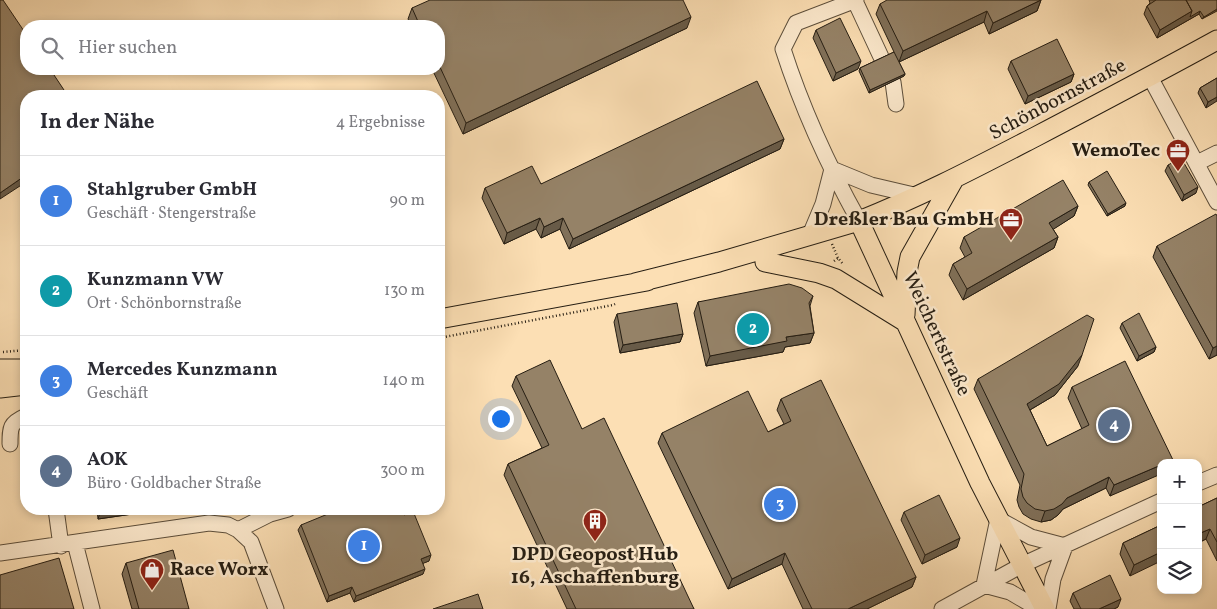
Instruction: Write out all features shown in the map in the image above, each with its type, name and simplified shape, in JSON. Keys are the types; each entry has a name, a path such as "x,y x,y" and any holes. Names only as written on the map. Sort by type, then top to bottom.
{"main road":[{"name":"Schönbornstraße","path":"634,283 719,262 860,221 954,179 1217,40"},
{"path":"765,262 820,273 836,279 904,321 906,280 910,257 954,179"},
{"name":"Schönbornstraße","path":"445,318 634,283 765,262 831,241 860,221"},
{"name":"Weichertstraße","path":"860,221 904,321 998,519 1046,609"},
{"path":"0,370 20,368"},
{"path":"0,388 20,386"}],"street":[{"path":"855,0 882,59"},
{"name":"Weichertstraße","path":"855,0 796,23 783,49 793,81 832,170 860,221"},
{"path":"1150,77 1217,202"},
{"path":"893,82 896,104"},
{"path":"1197,163 1217,153"},
{"path":"810,235 824,204 832,170 871,185 918,196"},
{"path":"10,444 10,430 15,421 20,419"},
{"path":"1202,482 1217,475"},
{"path":"942,609 1022,565 1157,503"},
{"path":"58,515 92,609"},
{"path":"238,530 268,515"},
{"path":"984,585 998,519 1031,537 1065,546"},
{"path":"0,554 209,523 228,525 238,530 251,542 276,609"},
{"path":"1046,609 1053,578 1065,546"},
{"path":"984,585 1010,592 1038,609"}],"path":[{"path":"0,352 20,350"}],"building":[{"path":"0,0 3,0 20,25 20,75 54,75 64,90 20,90 20,179 0,193"},
{"path":"430,0 683,0 691,17 466,123 444,75 445,20 417,20 412,8"},
{"path":"887,0 1041,0 993,23 987,11 903,51 880,4"},
{"path":"1156,0 1186,0 1192,11 1160,30 1147,6"},
{"path":"1186,0 1217,0 1217,9 1204,17 1200,11 1190,17 1192,11"},
{"path":"840,18 861,61 836,73 816,30"},
{"path":"1057,39 1074,74 1028,96 1011,61"},
{"path":"894,52 905,74 870,90 860,68"},
{"path":"1217,78 1217,97 1208,102 1200,88"},
{"path":"757,81 784,139 573,239 563,218 544,227 540,218 507,233 485,188 532,166 541,184"},
{"path":"1181,158 1198,187 1184,195 1168,165"},
{"path":"1107,171 1126,203 1108,214 1089,182"},
{"name":"Dreßler Bau GmbH","path":"1063,180 1078,206 1049,223 1058,237 967,289 953,264 972,253 964,237"},
{"path":"1216,214 1217,346 1213,348 1157,246"},
{"path":"789,284 802,288 813,296 809,303 814,333 786,337 787,341 710,356 698,302"},
{"path":"677,303 683,334 623,345 617,314"},
{"path":"1139,313 1156,347 1139,356 1122,323"},
{"path":"1087,315 1094,319 1082,355 1059,384 1027,404 1047,446 1089,425 1072,387 1125,361 1173,459 1157,459 1157,467 1114,485 1109,477 1067,498 1054,509 1045,511 1035,509 1023,497 1021,489 1024,474 978,379"},
{"name":"DPD Geopost Hub 16, Aschaffenburg","path":"550,360 582,429 604,418 694,609 576,609 508,464 549,445 516,376"},
{"path":"821,380 916,577 848,609 812,609 785,553 732,579 662,433 748,391 768,432 791,421 781,399"},
{"path":"939,495 960,538 925,555 904,512"},
{"path":"1217,498 1217,542 1210,529 1202,532 1202,505"},
{"path":"325,515 415,515 431,555 421,559 425,569 356,596 352,587 329,596 301,525"},
{"path":"1157,527 1157,554 1134,565 1123,543"},
{"name":"Race Worx","path":"173,550 189,609 139,609 126,563"},
{"path":"59,558 74,609 0,609 0,575"},
{"path":"1110,575 1121,599 1099,609 1081,609 1073,593"},
{"path":"478,594 483,609 433,609"}],"place":[{"name":"WemoTec","path":"1178,172"},
{"name":"Dreßler Bau GmbH","path":"1011,241"},
{"name":"Kunzmann VW","path":"753,329"},
{"name":"AOK","path":"1114,425"},
{"name":"Mercedes Kunzmann","path":"780,504"},
{"name":"DPD Geopost Hub 16, Aschaffenburg","path":"595,542"},
{"name":"Stahlgruber GmbH","path":"364,546"},
{"name":"Race Worx","path":"152,591"}]}
